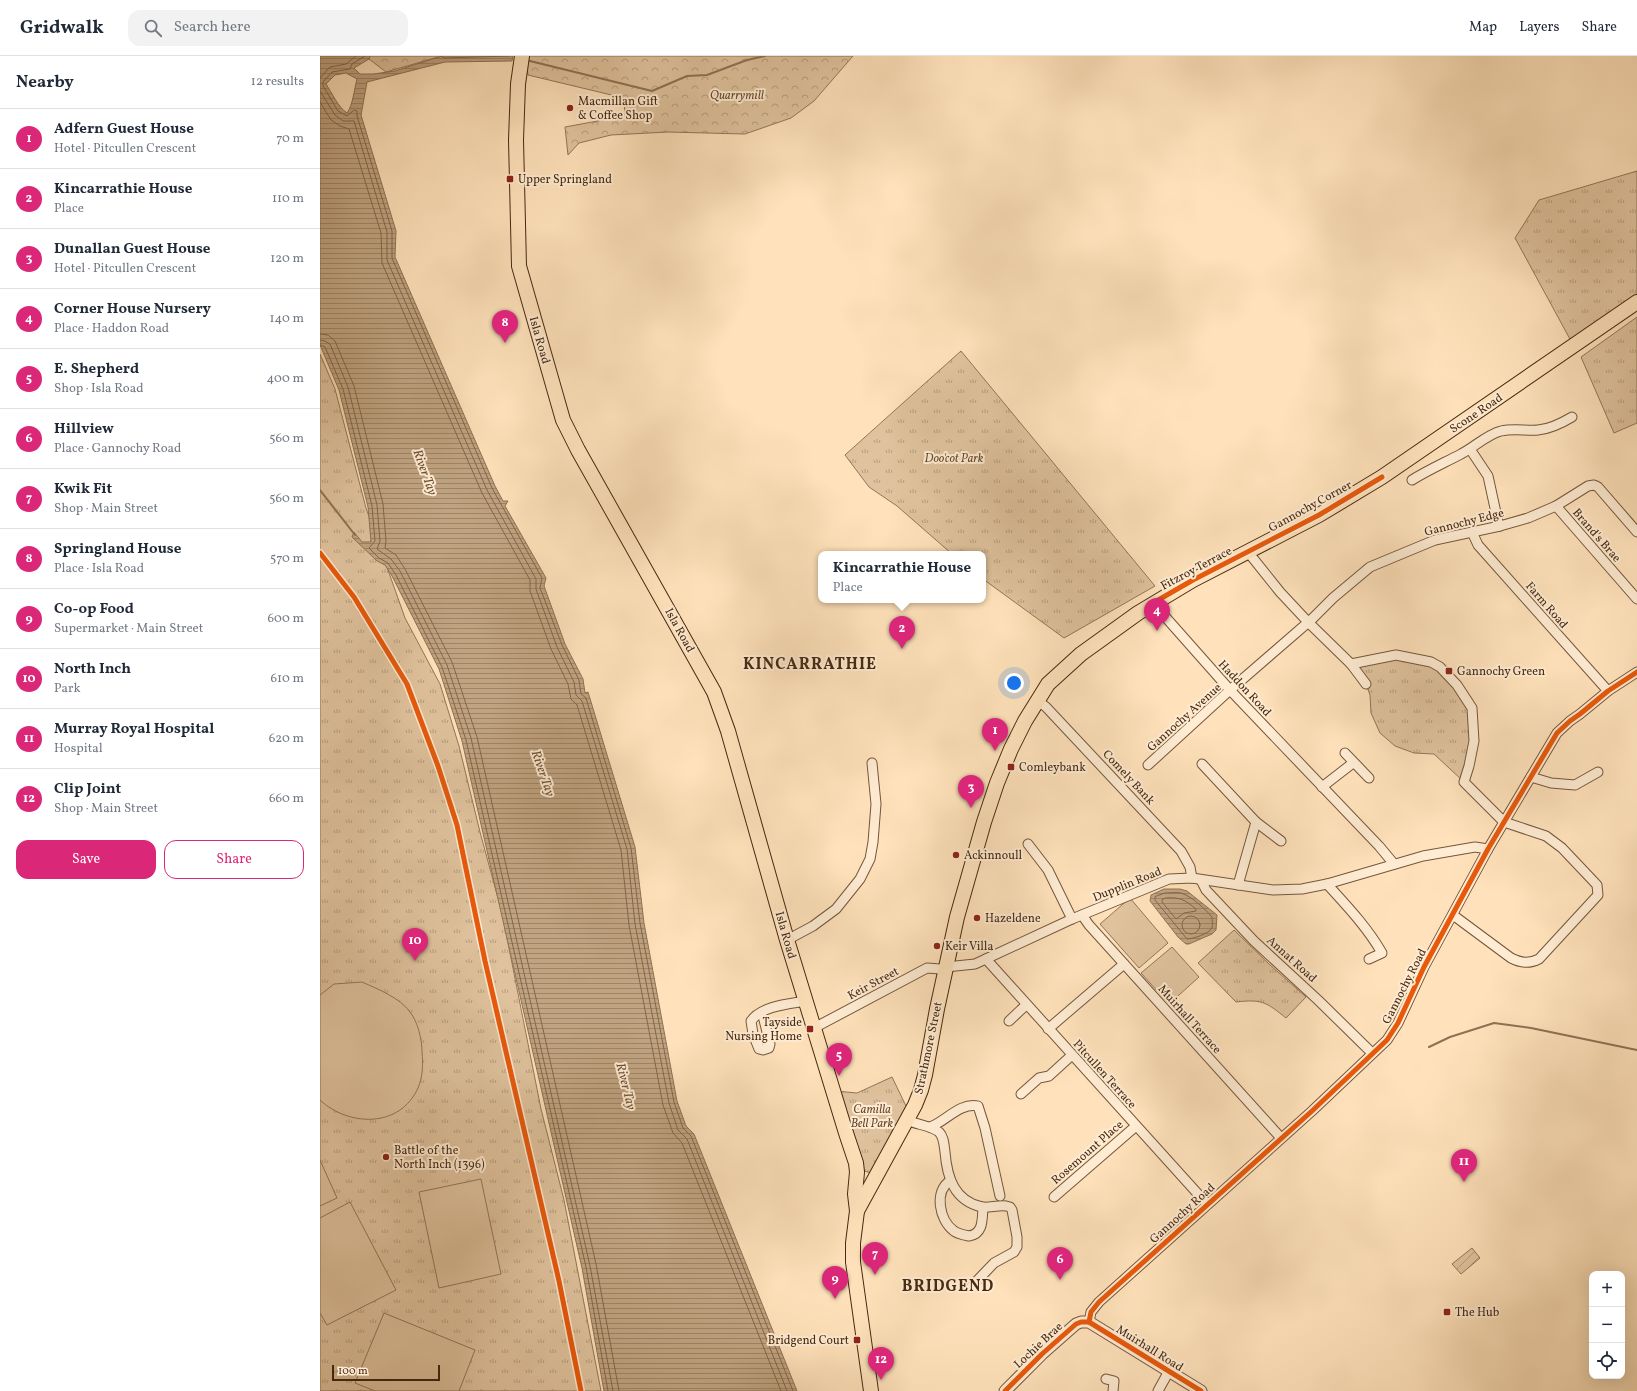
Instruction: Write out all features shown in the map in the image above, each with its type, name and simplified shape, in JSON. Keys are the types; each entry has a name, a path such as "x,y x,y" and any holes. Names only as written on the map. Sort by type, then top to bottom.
{"main road":[{"name":"Isla Road","path":"522,56 518,84 516,147 519,266 563,420 578,450 714,692 728,731 787,940 856,1163 855,1194 857,1211"},
{"name":"Scone Road","path":"1382,477 1637,302"},
{"name":"Gannochy Corner","path":"1248,552 1319,515 1382,477"},
{"name":"Fitzroy Terrace","path":"1037,700 1048,684 1092,646 1154,603 1193,580 1248,552"},
{"name":"Strathmore Street","path":"857,1211 907,1120 921,1090 957,917 974,855 997,783 1025,720 1037,700"},
{"path":"857,1211 853,1243 853,1262 871,1391"}],"street":[{"path":"1412,480 1430,468 1470,449 1491,435 1502,431 1538,430 1558,425 1572,417"},
{"path":"1470,449 1488,476 1500,526"},
{"name":"Gannochy Edge","path":"1308,622 1333,598 1370,567 1435,540 1500,526 1528,518 1556,506 1588,486 1594,485 1598,487 1637,532"},
{"name":"Brand's Brae","path":"1556,506 1637,599"},
{"name":"Farm Road","path":"1472,532 1478,545 1608,692"},
{"path":"1248,552 1280,592 1351,664 1366,684"},
{"name":"Haddon Road","path":"1154,603 1230,690 1394,864"},
{"name":"Gannochy Avenue","path":"1148,765 1230,690 1308,622"},
{"path":"1351,664 1396,655 1431,662 1440,667 1457,684 1472,708 1474,741 1464,782 1504,822 1546,836 1562,848 1597,885 1598,895 1539,959 1532,963 1520,963 1511,958 1453,915"},
{"name":"Gannochy Road","path":"1089,1322 1091,1312 1099,1302 1312,1111 1387,1040 1398,1023 1424,967 1488,849 1562,727 1637,672"},
{"name":"Comely Bank","path":"1037,700 1046,707 1181,851 1196,879"},
{"path":"1345,753 1369,778"},
{"path":"787,940 813,926 836,909 860,879 870,859 876,804 872,763"},
{"path":"1322,786 1353,763"},
{"path":"1202,764 1256,822 1281,841"},
{"path":"1531,777 1550,783 1575,785 1598,772"},
{"path":"1238,885 1256,822"},
{"path":"1028,844 1048,870 1072,919"},
{"name":"Dupplin Road","path":"946,967 975,964 1072,919 1169,879 1196,879 1280,889 1302,889 1327,884 1394,864 1450,850 1475,847 1488,849"},
{"name":"Annat Road","path":"1196,879 1254,940 1372,1053"},
{"path":"1327,884 1374,938 1382,953 1369,959"},
{"name":"Muirhall Terrace","path":"1082,915 1089,925 1281,1138"},
{"name":"Pitcullen Terrace","path":"986,959 1207,1204"},
{"path":"1048,1029 1124,964"},
{"name":"Keir Street","path":"814,1028 927,968 940,969 946,967"},
{"path":"762,1012 806,1000"},
{"path":"1009,1021 1026,1005"},
{"path":"1021,1094 1039,1078 1049,1076 1072,1055"},
{"path":"930,1127 965,1107 971,1105 978,1106 1000,1196"},
{"path":"907,1120 930,1127 942,1136 946,1168 950,1181 955,1190 965,1200 983,1207 1010,1207 1015,1222 1017,1247 1014,1252 994,1263 971,1286"},
{"name":"Rosemount Place","path":"1054,1197 1136,1126"},
{"path":"950,1181 941,1189 939,1199 944,1218 953,1230 969,1236 977,1232 981,1228 983,1207"},
{"name":"Lochie Brae","path":"1005,1391 1076,1324 1081,1322 1089,1322"},
{"name":"Muirhall Road","path":"1089,1322 1200,1391"},
{"path":"1158,1391 1168,1370"},
{"path":"1106,1379 1114,1381 1113,1391"}],"green space":[{"path":"370,56 442,56 386,72 369,59"},
{"name":"Quarrymill","path":"526,56 853,56 814,101 791,118 745,134 668,132 611,135 579,143 568,155 565,127 625,116 624,98 528,75"},
{"path":"1637,171 1637,296 1571,341 1515,238 1539,200"},
{"path":"1637,317 1637,423 1614,433 1581,357"},
{"name":"Doo'cot Park","path":"961,351 1155,586 1064,638 986,581 986,551 949,551 897,506 869,487 845,455"},
{"path":"320,354 335,389 366,508 405,618 440,684 459,746 502,913 541,1109 564,1200 601,1391 320,1391"},
{"path":"1396,655 1431,662 1472,708 1474,741 1464,782 1434,754 1414,753 1395,746 1380,733 1371,713 1370,695 1366,684 1351,664"},
{"path":"1130,898 1168,943 1139,968 1100,924"},
{"path":"1234,930 1306,997 1286,1018 1273,1008 1263,1003 1252,1001 1236,1002 1198,963"},
{"path":"1172,947 1199,977 1169,1004 1141,973"},
{"path":"362,982 388,994 406,1007 413,1016 417,1026 422,1047 421,1079 418,1088 410,1101 399,1111 387,1116 373,1119 359,1119 345,1115 332,1109 320,1100 320,995 334,984"},
{"name":"Camilla Bell Park","path":"892,1077 907,1108 871,1173 861,1170 836,1091 857,1093"},
{"path":"320,1160 337,1198 320,1206"},
{"path":"481,1179 501,1274 439,1288 419,1192"},
{"path":"350,1202 396,1290 327,1325 320,1313 320,1218"},
{"path":"1472,1248 1480,1258 1461,1274 1452,1264"},
{"path":"384,1313 475,1350 459,1391 375,1391 355,1383"}],"water":[{"name":"River Tay","path":"320,56 370,56 369,59 354,68 360,74 373,74 395,71 442,56 513,56 512,61 445,62 367,82 361,115 396,231 395,257 495,486 503,501 508,501 505,506 546,578 544,586 565,644 583,679 585,693 588,692 635,847 644,923 677,1101 686,1126 694,1134 797,1391 604,1391 582,1268 462,741 439,669 392,576 385,565 377,561 352,537 354,532 362,542 371,542 368,507 339,390 320,345","holes":["346,73 357,79 352,102 347,113 338,104 326,84 335,75"]},
{"path":"1164,889 1180,889 1187,891 1217,915 1216,930 1212,934 1186,944 1178,937 1150,901 1151,895"}],"waterway":[{"path":"526,60 652,91 687,76 707,75 747,60 765,56"},
{"path":"320,490 355,535"},
{"path":"1429,1047 1450,1037 1494,1023 1531,1028 1637,1050"}],"cycle path":[{"path":"1153,603 1193,580 1319,515 1382,477"},
{"path":"320,553 354,597 407,684 438,766 457,825 485,961 559,1281 581,1391"},
{"path":"1089,1322 1091,1312 1099,1302 1312,1111 1387,1040 1398,1023 1424,967 1488,849 1557,733 1608,691 1637,672"},
{"path":"1005,1391 1042,1354 1076,1324 1081,1322 1089,1322 1201,1391"}],"place":[{"name":"Macmillan Gift & Coffee Shop","path":"570,108"},
{"name":"Upper Springland","path":"510,179"},
{"name":"Springland House","path":"505,343"},
{"name":"Corner House Nursery","path":"1157,631"},
{"name":"Kincarrathie House","path":"902,649"},
{"name":"Gannochy Green","path":"1449,671"},
{"name":"Adfern Guest House","path":"995,751"},
{"name":"Comleybank","path":"1011,767"},
{"name":"Dunallan Guest House","path":"971,808"},
{"name":"Ackinnoull","path":"956,855"},
{"name":"Hazeldene","path":"977,918"},
{"name":"Keir Villa","path":"937,946"},
{"name":"North Inch","path":"415,961"},
{"name":"Tayside Nursing Home","path":"810,1029"},
{"name":"E. Shepherd","path":"839,1076"},
{"name":"Battle of the North Inch (1396)","path":"386,1157"},
{"name":"Murray Royal Hospital","path":"1464,1182"},
{"name":"Kwik Fit","path":"875,1275"},
{"name":"Hillview","path":"1060,1280"},
{"name":"Co-op Food","path":"835,1299"},
{"name":"The Hub","path":"1447,1312"},
{"name":"Bridgend Court","path":"857,1340"},
{"name":"Clip Joint","path":"881,1380"}],"district":[{"name":"KINCARRATHIE","path":"810,663"},
{"name":"BRIDGEND","path":"948,1285"}]}
